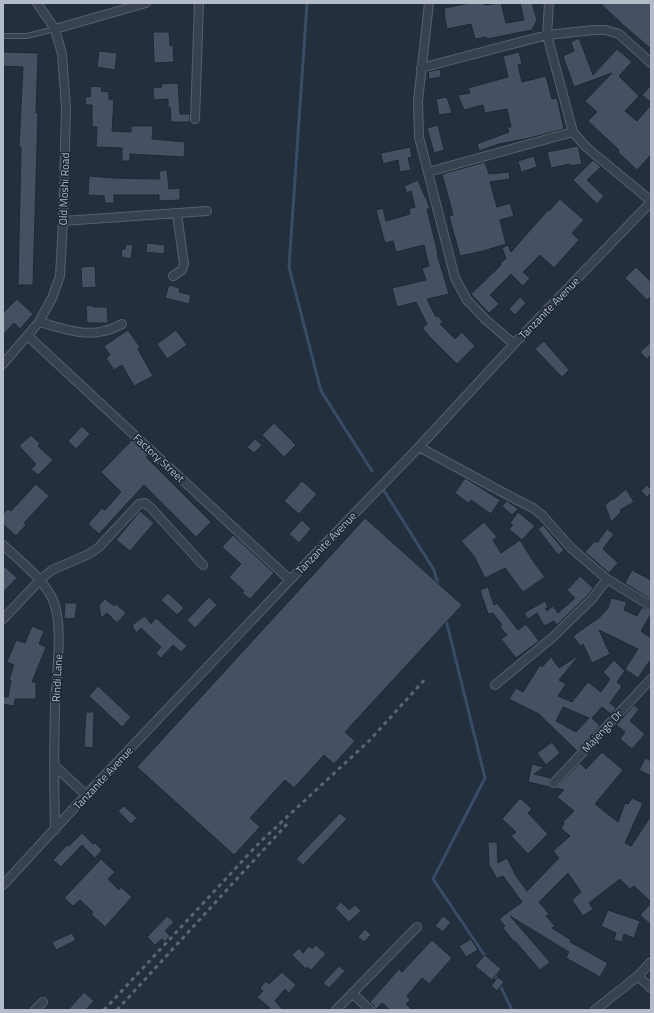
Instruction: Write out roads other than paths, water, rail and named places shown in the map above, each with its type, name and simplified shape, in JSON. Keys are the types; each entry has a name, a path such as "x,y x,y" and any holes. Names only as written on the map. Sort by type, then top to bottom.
{"street":[{"name":"Old Moshi Road","path":"3,364 39,322 52,298 60,276 66,108 62,54 55,30 37,3"},
{"path":"55,30 146,3"},
{"path":"195,119 199,3"},
{"path":"429,3 418,100 419,137 455,278 467,300 486,320 514,344"},
{"path":"549,3 547,35 573,132 586,147 651,201"},
{"path":"421,68 547,35 606,30 619,34 651,63"},
{"path":"428,172 573,132"},
{"name":"Tanzanite Avenue","path":"3,885 86,795 290,580 419,447 514,344 651,201"},
{"path":"63,221 208,211"},
{"path":"173,276 182,270 184,264 177,214"},
{"path":"39,322 65,329 87,332 105,331 122,324"},
{"name":"Factory Street","path":"28,336 290,580"},
{"path":"419,447 533,508 542,515 571,548 607,579 651,606"},
{"path":"3,619 40,580 61,565 89,554 99,547 110,537 139,504 144,503 203,565"},
{"name":"Rindi Lane","path":"3,545 40,580 52,597 57,615 59,641 55,704 55,830"},
{"path":"495,685 553,638 592,600 607,579"},
{"name":"Majengo Dr","path":"554,783 651,679"},
{"path":"54,765 86,795"},
{"path":"336,1010 417,927"},
{"path":"595,1010 605,1007 651,962"},
{"path":"638,976 651,988"},
{"path":"352,993 370,1010"},
{"path":"35,1010 43,1002"}],"lane":[{"path":"3,36 27,36 55,30"}],"waterway":[{"path":"307,3 289,267 321,391 372,471"},
{"path":"381,486 434,570 438,585"},
{"path":"446,620 485,778 433,879 487,959"},
{"path":"494,973 512,1010"}],"railway":[{"path":"104,1010 260,842 369,741 427,677"},
{"path":"117,1010 288,823"}]}
